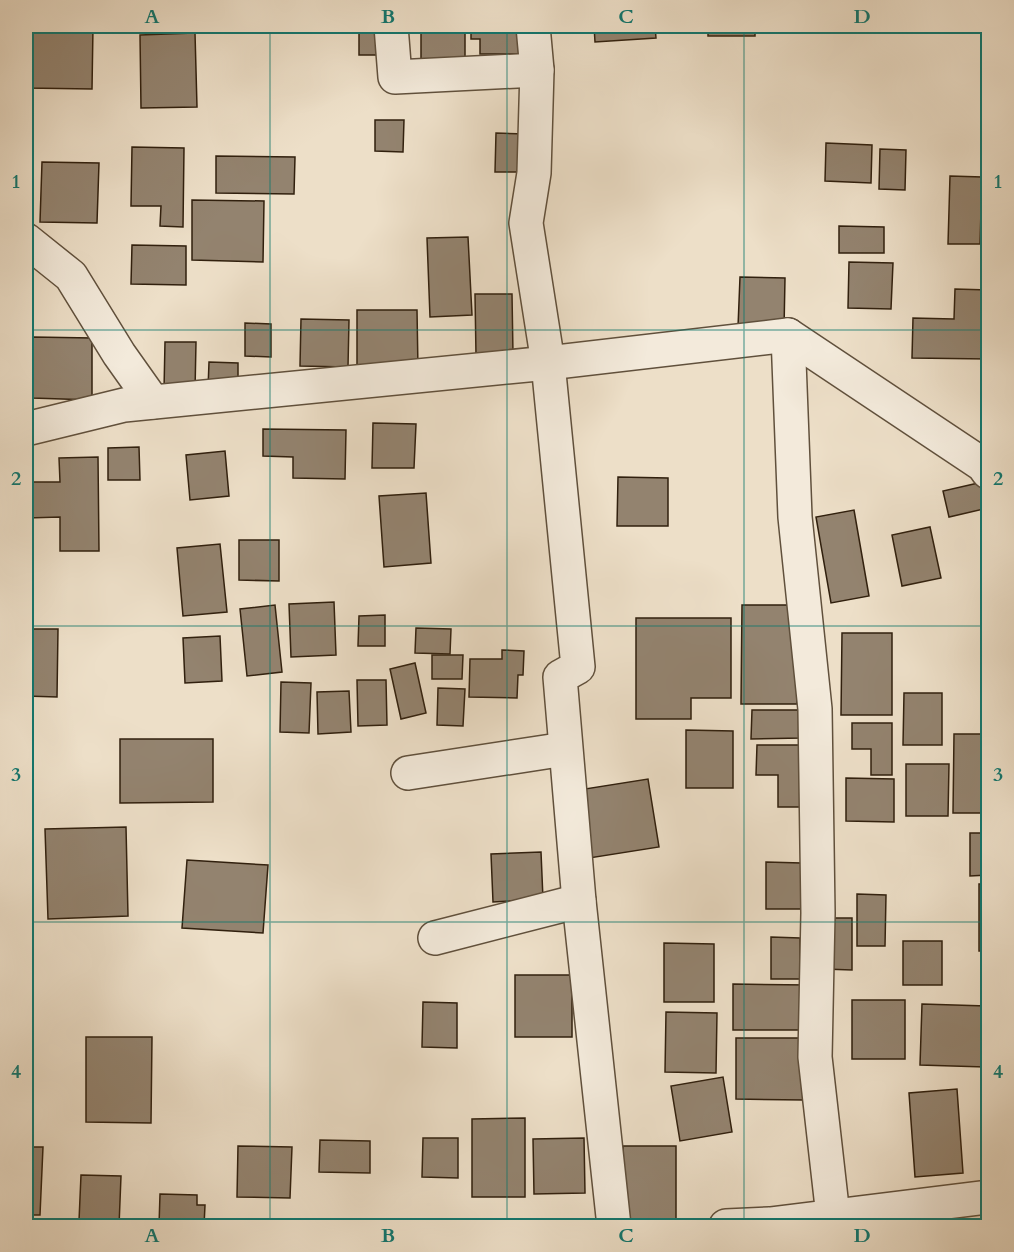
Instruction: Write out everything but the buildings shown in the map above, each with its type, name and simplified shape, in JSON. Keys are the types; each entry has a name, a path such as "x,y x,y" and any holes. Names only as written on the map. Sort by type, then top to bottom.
{"street":[{"path":"391,26 395,77 537,70"},
{"path":"533,26 537,70 534,173 526,223 548,363 578,667 560,677 579,901 614,1227"},
{"path":"26,240 71,276 119,354 153,402"},
{"path":"788,335 795,517 815,709 818,913 815,1057 832,1216"},
{"path":"26,429 124,405 548,363 788,335 983,465 988,472"},
{"path":"408,773 565,749"},
{"path":"435,938 579,901"},
{"path":"744,1226 988,1197"}]}
